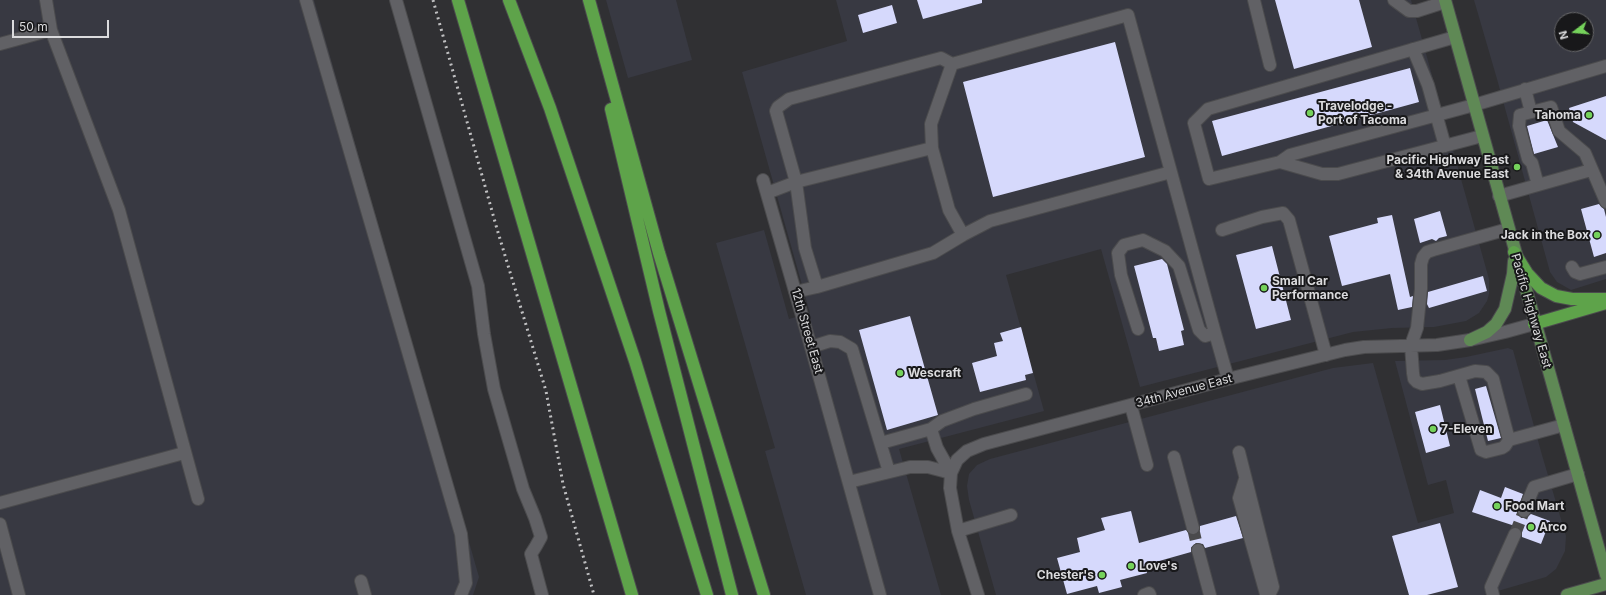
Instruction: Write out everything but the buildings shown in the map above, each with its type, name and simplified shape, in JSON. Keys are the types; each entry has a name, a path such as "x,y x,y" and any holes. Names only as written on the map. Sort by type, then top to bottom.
{"highway":[{"path":"458,0 632,595"},
{"path":"509,0 550,108 635,360 707,595"},
{"path":"585,0 659,312 732,595"},
{"path":"589,0 659,253 764,595"},
{"path":"1514,252 1527,273 1541,288 1556,296 1572,299 1606,299"},
{"path":"1534,324 1606,303"}],"main road":[{"name":"Pacific Highway East","path":"1445,1 1534,324 1606,575"},
{"path":"1470,340 1488,332 1496,324 1505,309 1513,274 1514,252"},
{"path":"1567,595 1606,584"}],"street":[{"path":"46,0 51,30 119,210 184,453 198,498"},
{"path":"306,0 461,534 466,583 461,595"},
{"path":"396,0 478,286 484,334 494,389 523,489 541,536 530,554 542,595"},
{"path":"1254,0 1270,65"},
{"path":"1394,0 1413,11 1418,11 1445,1"},
{"path":"817,287 805,248 796,182 776,111 778,107 789,99 941,58 952,64 1128,15 1228,380"},
{"path":"0,44 51,30"},
{"path":"1455,37 1208,109 1194,123 1209,179 1280,162 1290,155 1437,115 1606,66"},
{"path":"1413,49 1428,85 1445,146"},
{"path":"952,64 931,124 932,148 949,210 963,235"},
{"path":"1525,89 1531,112"},
{"path":"1538,185 1532,163 1528,159 1519,126 1520,115 1551,107 1559,131 1585,153 1606,202"},
{"path":"1280,162 1322,174 1338,174 1482,136"},
{"path":"767,193 796,182 932,148"},
{"path":"1499,196 1591,170"},
{"path":"796,292 933,253 990,221 1171,172"},
{"name":"12th Street East","path":"763,180 812,346 880,595"},
{"path":"1222,230 1262,217 1283,213 1289,220 1326,355"},
{"path":"1508,229 1427,252 1423,257 1421,264 1421,289 1417,328 1411,345 1412,373 1417,382 1427,384 1481,370 1490,375 1493,379 1509,440"},
{"path":"1138,329 1121,275 1118,253 1124,245 1143,240 1165,251 1179,266 1199,330 1204,336 1215,334"},
{"path":"1572,267 1574,272 1580,274 1606,267"},
{"name":"34th Avenue East","path":"951,473 957,460 968,452 984,444 1228,380 1364,347 1437,344 1470,340 1534,324"},
{"path":"812,346 830,341 840,342 852,349 889,472"},
{"path":"1459,376 1480,450 1486,452 1502,448 1509,440 1564,425"},
{"path":"881,443 931,429 942,421 959,414 1026,394"},
{"path":"1131,406 1146,465"},
{"path":"931,429 937,448 951,473 950,488 958,531 978,595"},
{"path":"1239,452 1273,587 1268,595"},
{"path":"0,503 184,453"},
{"path":"1174,457 1193,528"},
{"path":"848,482 910,467 928,467 951,473"},
{"path":"1524,511 1534,487 1578,474"},
{"path":"958,531 1011,515"},
{"path":"0,524 19,595"},
{"path":"1493,595 1491,587 1515,534"},
{"path":"1198,550 1210,595"},
{"path":"361,581 365,595"},
{"path":"1144,595 1149,593 1150,595"}],"shaded area":[{"path":"0,0 314,0 479,577 473,595 0,595"},
{"path":"606,0 676,0 692,60 628,78"},
{"path":"836,0 1411,0 1489,279 1489,294 1487,301 1479,313 1466,321 1434,327 1392,328 1353,332 1140,387 1101,249 1006,275 1044,411 899,449 941,595 806,595 765,451 775,448 716,243 764,230 789,319 810,313 742,72 847,41"},
{"path":"1474,0 1606,0 1606,279 1571,290 1557,282 1550,272"},
{"path":"1508,348 1513,350 1566,536 1565,551 1556,569 1546,577 1484,595 996,595 969,500 967,486 969,474 977,465 990,459 1333,368 1373,363 1418,523 1454,513 1446,480 1428,485 1395,361 1445,360"}],"tunnel":[{"path":"1515,534 1524,511"},
{"path":"1193,528 1198,550"}],"railway":[{"path":"433,0 497,229 546,391 563,484 594,595"}],"place":[{"name":"Travelodge - Port of Tacoma","path":"1310,113"},
{"name":"Tahoma","path":"1589,115"},
{"name":"Pacific Highway East & 34th Avenue East","path":"1517,167"},
{"name":"Jack in the Box","path":"1597,235"},
{"name":"Small Car Performance","path":"1264,288"},
{"name":"Wescraft","path":"900,373"},
{"name":"7-Eleven","path":"1433,429"},
{"name":"Food Mart","path":"1497,506"},
{"name":"Arco","path":"1531,527"},
{"name":"Love's","path":"1131,566"},
{"name":"Chester's","path":"1102,575"}]}
